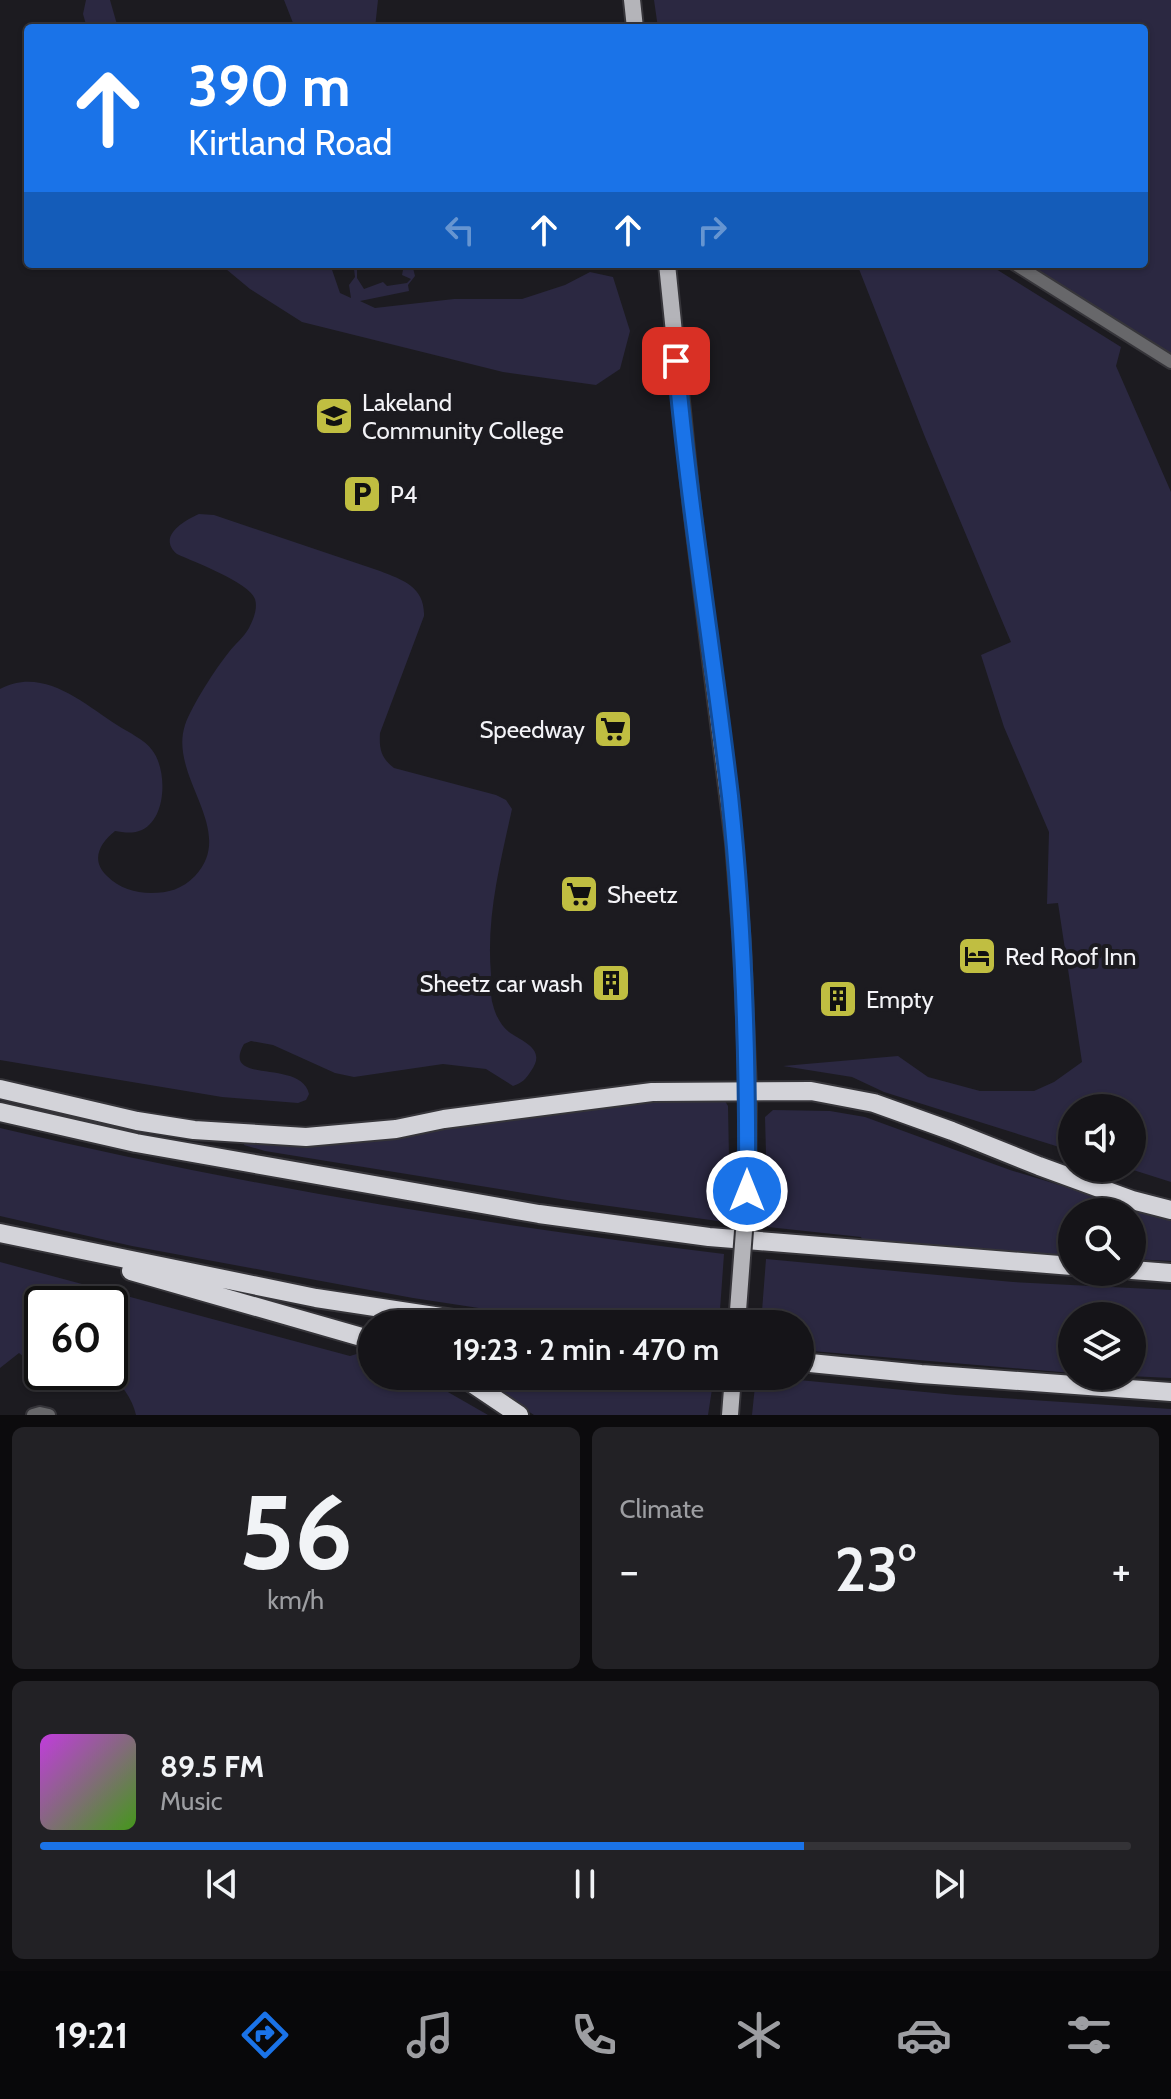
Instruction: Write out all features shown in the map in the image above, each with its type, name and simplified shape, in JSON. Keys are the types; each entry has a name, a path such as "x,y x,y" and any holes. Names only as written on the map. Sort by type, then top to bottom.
{"highway":[{"path":"0,1089 179,1128 306,1137 396,1129 444,1119 652,1092 811,1091 874,1103 1132,1200 1171,1210"},
{"path":"0,1112 136,1143 539,1214 709,1237 1058,1265"},
{"path":"0,1235 316,1298 395,1310"},
{"path":"0,1235 358,1336"},
{"path":"1146,1271 1171,1273"},
{"path":"814,1363 1171,1392"},
{"path":"482,1390 519,1415"}],"main road":[{"path":"632,0 635,24"},
{"path":"667,268 692,509 730,795 742,944 748,1091 747,1191 738,1310"},
{"path":"730,1410 732,1390"}],"street":[{"path":"1021,268 1171,362"},
{"path":"33,1415 49,1415"}],"shaded area":[{"path":"86,0 110,0 117,24 86,24 83,14"},
{"path":"284,0 378,0 375,24 293,24"},
{"path":"654,0 1171,0 1171,354 1033,268 1148,268 1148,24 657,24"},
{"path":"225,268 331,268 340,293 351,298 349,285 355,277 353,268 359,268 357,278 364,289 383,282 387,286 407,283 411,279 402,275 403,270 413,268 415,276 408,285 409,291 360,301 375,308 454,299 522,299 565,285 590,272 613,277 630,331 620,369 596,385 503,372 302,322 250,289"},
{"path":"859,268 994,268 1121,347 1116,366 1171,492 1171,1182 1146,1174 1146,1094 1058,1094 1058,1147 884,1092 852,1077 783,1066 898,1056 928,1077 980,1091 1034,1091 1054,1082 1082,1062 1058,903 1047,904 1049,832 1004,727 981,655 1011,642"},
{"path":"199,514 214,515 380,571 411,586 421,598 424,616 380,733 381,748 386,761 394,768 496,795 506,800 512,809 492,912 491,998 501,1023 535,1052 535,1063 519,1084 513,1086 486,1069 443,1064 354,1077 335,1073 273,1045 251,1041 244,1044 240,1057 243,1064 303,1083 309,1094 306,1100 298,1103 222,1097 0,1060 0,689 16,683 47,684 76,698 149,746 161,770 160,807 148,826 139,831 115,831 101,846 99,864 117,884 139,892 169,891 195,876 206,858 209,840 206,822 185,764 182,745 185,725 211,677 249,628 256,607 255,599 243,586 177,554 172,548 170,542 174,530"},
{"path":"647,1098 725,1101 728,1106 729,1159 725,1222 573,1201 244,1145 245,1140 400,1134"},
{"path":"773,1110 830,1111 865,1117 1010,1170 1102,1198 1058,1198 1058,1255 862,1239 768,1227 765,1117"},
{"path":"0,1128 179,1168 360,1201 542,1230 724,1254 720,1310 492,1310 132,1246 0,1216"},
{"path":"1146,1211 1171,1219 1171,1261 1146,1260"},
{"path":"766,1259 1058,1286 1171,1290 1171,1378 1146,1377 1146,1302 1058,1302 1058,1372 814,1351 814,1310 762,1310"},
{"path":"0,1262 89,1286 24,1286 24,1357 19,1353 0,1368"},
{"path":"128,1296 350,1356 358,1354 358,1390 444,1390 488,1415 136,1415 125,1391 128,1390"},
{"path":"814,1382 956,1395 1171,1409 1171,1415 752,1415 755,1390 814,1390"},
{"path":"496,1390 712,1390 708,1415 534,1415"}],"place":[{"name":"Lakeland Community College","path":"334,416"},
{"name":"P4","path":"362,494"},
{"name":"Speedway","path":"613,729"},
{"name":"Sheetz","path":"579,894"},
{"name":"Red Roof Inn","path":"977,956"},
{"name":"Sheetz car wash","path":"611,983"},
{"name":"Empty","path":"838,999"}],"route":[{"path":"676,361 730,795 742,944 748,1091 747,1191"}]}
